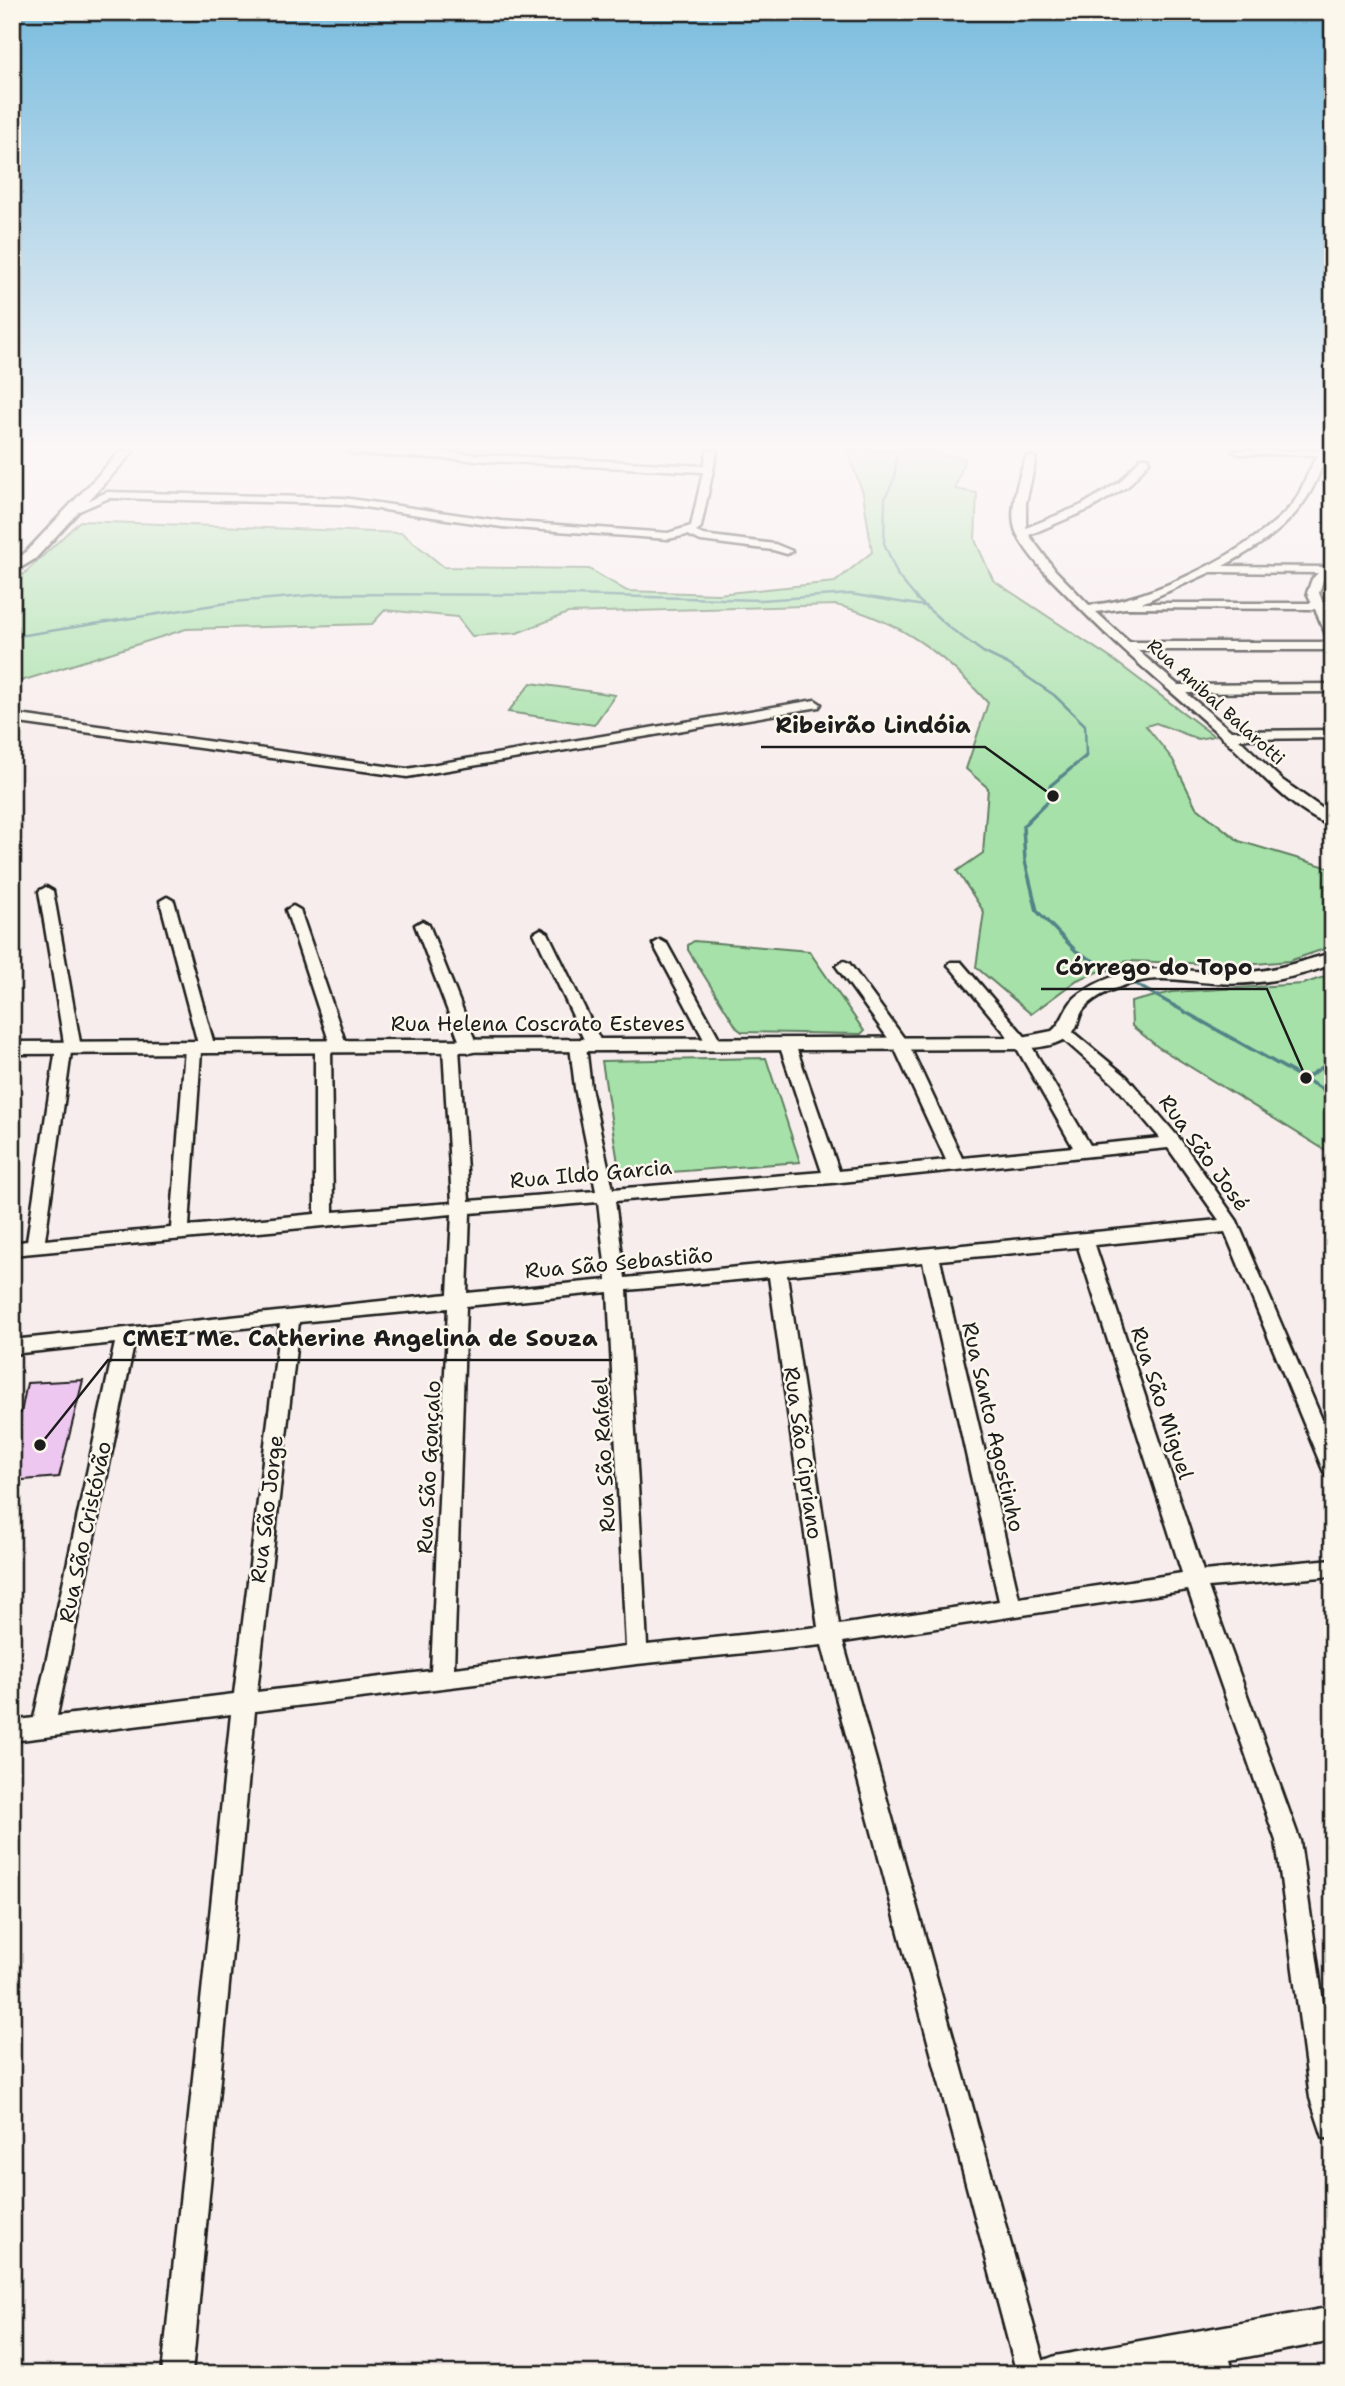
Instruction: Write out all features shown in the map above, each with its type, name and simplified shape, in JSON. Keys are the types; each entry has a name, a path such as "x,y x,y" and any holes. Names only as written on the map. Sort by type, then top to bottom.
{"street":[{"name":"Rua Anibal Balarotti","path":"1041,562 1087,609 1228,735 1249,758 1289,792 1333,822"},
{"path":"1120,606 1223,562"},
{"path":"1211,569 1331,569"},
{"path":"1331,569 1318,579 1313,593 1333,637"},
{"path":"1087,609 1120,606 1333,606"},
{"path":"1128,646 1333,646"},
{"path":"1174,689 1333,688"},
{"path":"12,718 373,771 407,773 815,704"},
{"path":"1228,735 1333,734"},
{"path":"35,1247 69,1048 46,891"},
{"path":"167,901 200,1048 180,1233"},
{"path":"293,910 331,1047 324,1219"},
{"name":"Rua São Gonçalo","path":"422,925 461,1048 459,1301 442,1678"},
{"name":"Rua São Rafael","path":"541,933 586,1046 583,1088 606,1196 617,1285 637,1655"},
{"path":"660,944 716,1047"},
{"path":"1063,1032 1077,1004 1113,985 1141,975 1221,979 1261,977 1292,971 1333,958"},
{"path":"956,965 1022,1044 1085,1152"},
{"path":"844,966 901,1045 957,1165"},
{"name":"Rua Helena Coscrato Esteves","path":"12,1048 1022,1044 1043,1041 1063,1032"},
{"name":"Rua São José","path":"1063,1032 1121,1081 1173,1142 1231,1225 1333,1470"},
{"path":"788,1046 832,1177"},
{"name":"Rua Ildo Garcia","path":"12,1249 324,1219 832,1177 1173,1142"},
{"name":"Rua São Sebastião","path":"12,1347 290,1316 777,1272 1231,1225"},
{"name":"Rua São Miguel","path":"1084,1241 1195,1580 1288,1841 1323,2098 1333,2127"},
{"name":"Rua Santo Agostinho","path":"930,1255 1011,1608"},
{"name":"Rua São Cipriano","path":"777,1272 830,1634 1032,2374"},
{"name":"Rua São Jorge","path":"177,2374 244,1703 290,1316"},
{"name":"Rua São Cristóvão","path":"43,1728 126,1336"},
{"path":"12,1731 830,1634 1195,1580 1333,1567"},
{"path":"1055,2374 1215,2360 1333,2324"}],"green space":[{"path":"36,562 438,562 444,567 589,569 627,591 718,594 835,582 859,562 985,562 993,580 1115,661 1214,736 1198,739 1156,723 1146,726 1173,760 1196,807 1239,841 1333,869 1333,946 1289,961 1246,965 1127,961 1077,980 1031,1014 976,967 984,912 957,871 983,853 988,788 966,769 988,703 955,669 920,642 881,620 836,605 568,613 517,633 472,636 457,617 385,610 372,624 186,629 12,684 12,585"},
{"path":"531,683 615,695 594,725 508,712"},
{"path":"694,941 809,951 864,1031 861,1034 742,1032 688,950 688,945"},
{"path":"1333,974 1333,1155 1158,1047 1132,1026 1131,1002 1172,992 1303,984"},
{"path":"766,1058 800,1162 620,1176 602,1061"}],"building":[{"path":"83,1380 59,1477 12,1481 12,1413 21,1413 27,1383"}],"waterway":[{"path":"892,562 898,576 917,599 950,628 983,652 1008,664 1054,695 1085,725 1086,756"},
{"path":"12,637 233,602 326,594 570,595 761,600 850,594 924,606"},
{"path":"1086,756 1050,786 1053,796 1023,826 1025,861 1037,911 1076,951 1122,977"},
{"path":"1130,981 1333,1095"},
{"path":"1306,1078 1333,1060"}],"place":[{"name":"Ribeirão Lindóia","path":"1053,796"},
{"name":"Córrego do Topo","path":"1306,1078"},
{"name":"CMEI Me. Catherine Angelina de Souza","path":"40,1445"}]}
